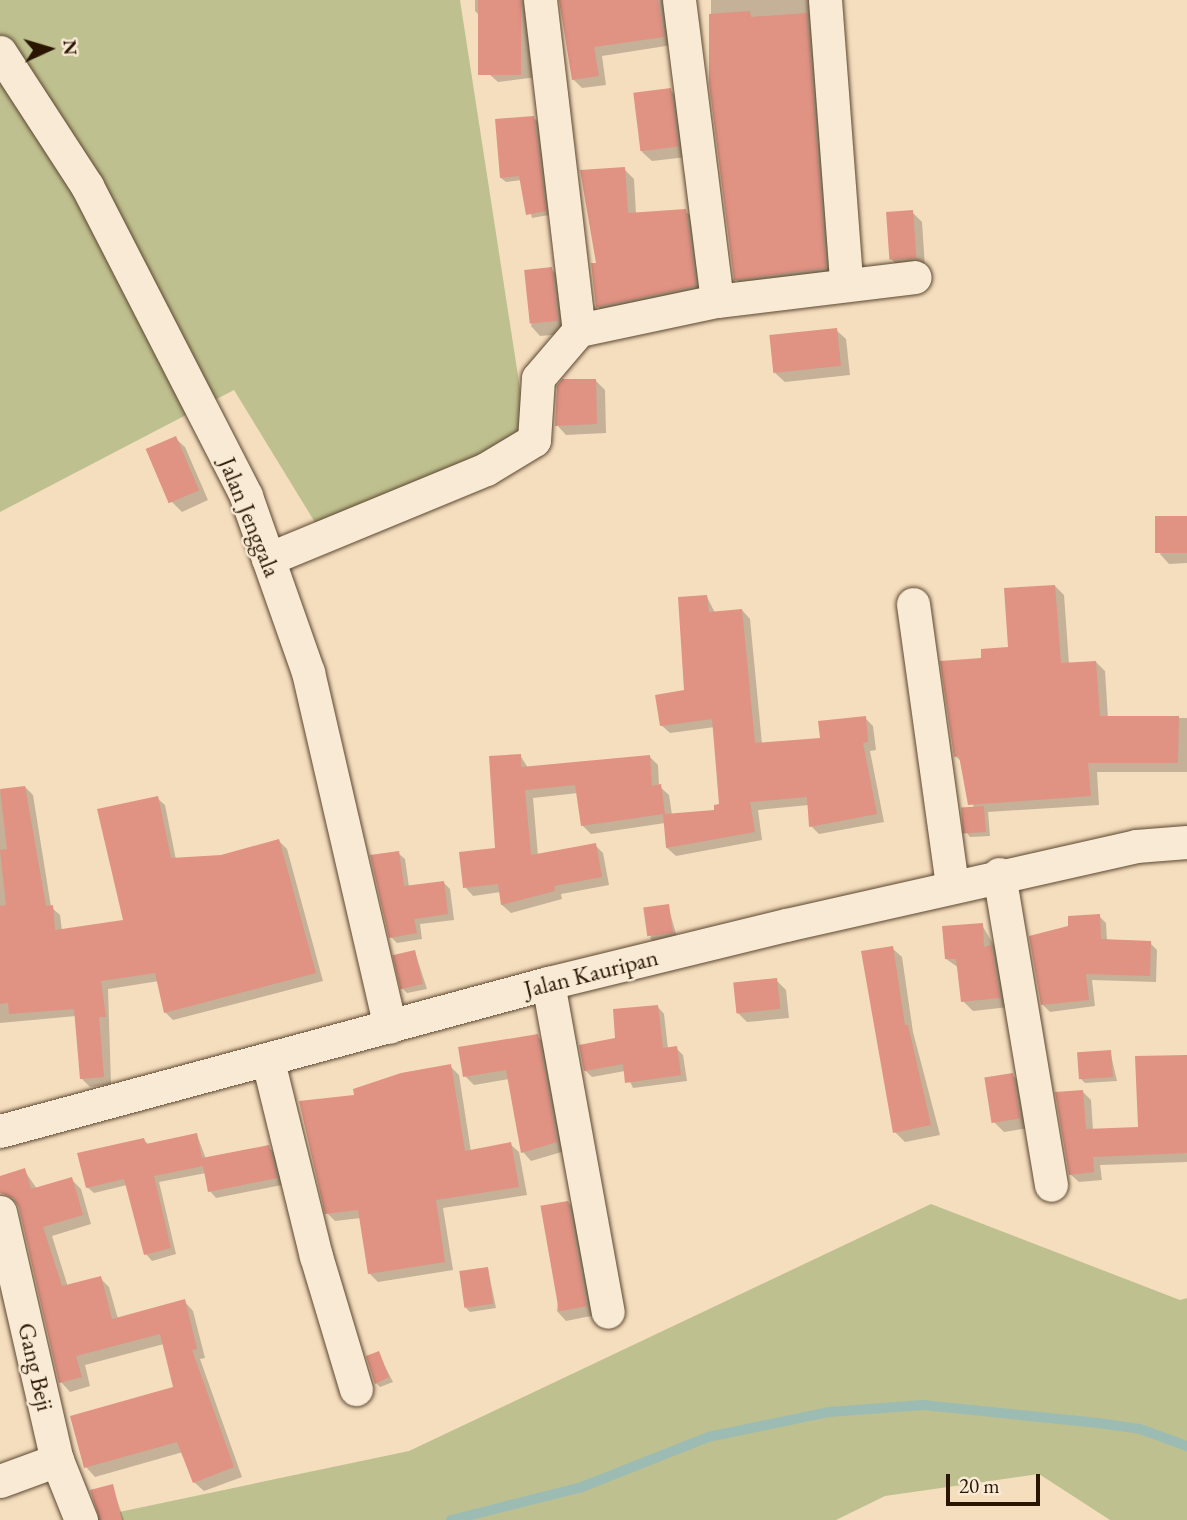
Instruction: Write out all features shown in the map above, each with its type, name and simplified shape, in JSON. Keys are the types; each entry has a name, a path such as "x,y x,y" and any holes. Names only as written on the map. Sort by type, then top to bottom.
{"street":[{"path":"540,0 579,330"},
{"path":"679,0 717,301"},
{"path":"825,0 846,282"},
{"name":"Jalan Jenggala","path":"0,52 87,186 246,496 308,672 390,1027"},
{"path":"268,559 486,469 534,440 538,378 579,330 717,301 846,282 915,277"},
{"path":"913,604 951,884"},
{"name":"Jalan Kauripan","path":"0,1131 268,1061 548,983 951,884 1136,846 1187,842"},
{"path":"999,874 1051,1185"},
{"path":"548,983 608,1312"},
{"path":"268,1061 316,1256 356,1389"},
{"name":"Gang Beji","path":"0,1212 57,1460 81,1520"},
{"path":"0,1481 57,1460"}],"green space":[{"path":"0,0 460,0 527,434 316,524 234,390 0,512"},
{"path":"931,1204 1180,1300 1187,1298 1187,1520 1110,1520 1039,1474 885,1496 836,1520 81,1520 409,1451"}],"building":[{"path":"478,0 521,0 521,75 478,75"},
{"path":"559,0 658,0 664,37 594,47 599,76 572,80"},
{"path":"750,11 751,17 807,13 826,268 734,280 709,83 709,14"},
{"path":"671,88 678,147 640,151 633,93"},
{"path":"534,116 546,211 526,215 519,176 500,178 495,119"},
{"path":"625,167 628,213 686,209 696,286 596,307 591,263 596,263 580,170"},
{"path":"913,210 916,258 889,260 886,212"},
{"path":"552,267 558,321 530,324 524,270"},
{"path":"837,328 841,366 773,373 769,335"},
{"path":"562,379 596,379 597,424 555,426 557,386"},
{"path":"176,436 199,490 169,503 146,449"},
{"path":"1155,516 1187,516 1187,553 1155,553"},
{"path":"1055,585 1061,663 1096,661 1100,716 1179,716 1178,763 1088,763 1091,796 968,805 959,756 954,757 940,661 981,658 981,649 1008,647 1004,588"},
{"path":"707,595 709,612 742,609 755,743 820,738 818,721 866,716 868,742 863,743 877,814 809,827 807,797 750,802 755,832 666,848 663,814 581,826 575,785 525,790 531,855 596,843 602,877 554,886 555,891 501,905 498,884 463,888 459,852 495,848 489,756 521,754 521,767 650,755 652,786 661,784 665,814 714,810 714,805 719,804 712,719 660,726 655,695 684,690 678,597"},
{"path":"25,786 46,906 53,905 55,930 123,920 97,809 158,796 171,858 221,855 279,839 316,973 164,1013 155,973 101,981 106,1017 99,1017 104,1077 80,1079 74,1009 9,1014 8,1003 0,1004 0,906 6,905 0,850 7,849 0,789"},
{"path":"984,806 986,832 963,834 961,808"},
{"path":"399,851 404,886 444,881 448,914 414,919 417,933 389,938 370,855"},
{"path":"669,904 673,933 647,936 643,908"},
{"path":"1100,914 1101,939 1151,941 1150,976 1086,974 1089,1000 1041,1005 1029,936 1068,926 1068,916"},
{"path":"983,923 984,947 991,945 1000,998 961,1002 956,959 945,959 942,926"},
{"path":"893,946 905,1025 908,1025 931,1125 893,1133 861,951"},
{"path":"415,950 423,984 400,989 393,955"},
{"path":"777,978 780,1009 736,1013 733,983"},
{"path":"658,1005 663,1048 677,1046 681,1075 625,1083 623,1064 584,1071 579,1045 615,1038 613,1009"},
{"path":"538,1034 557,1142 521,1153 506,1070 463,1077 458,1047"},
{"path":"1111,1050 1113,1077 1079,1079 1077,1052"},
{"path":"1187,1055 1187,1153 1093,1157 1094,1172 1069,1175 1055,1092 1083,1090 1086,1129 1138,1127 1135,1056"},
{"path":"451,1064 465,1151 511,1142 519,1187 436,1200 445,1262 368,1274 358,1210 325,1214 299,1101 354,1095 353,1089 401,1073"},
{"path":"1013,1073 1020,1118 992,1123 984,1078"},
{"path":"197,1133 202,1158 269,1145 277,1178 208,1192 203,1166 154,1176 171,1248 144,1255 124,1179 86,1188 77,1153 144,1138 146,1144"},
{"path":"25,1168 31,1189 72,1177 83,1215 43,1227 62,1286 101,1276 112,1319 185,1299 197,1349 192,1350 234,1467 193,1483 177,1442 84,1468 70,1416 173,1387 160,1334 76,1356 82,1377 59,1383 19,1208 14,1198 0,1193 0,1176"},
{"path":"568,1201 587,1306 559,1311 540,1206"},
{"path":"488,1267 493,1304 464,1308 459,1271"},
{"path":"379,1351 389,1377 375,1384 366,1356"},
{"path":"113,1484 122,1520 100,1520 90,1490"}],"waterway":[{"path":"451,1520 582,1487 708,1437 829,1412 923,1405 1140,1429 1187,1446"}]}
